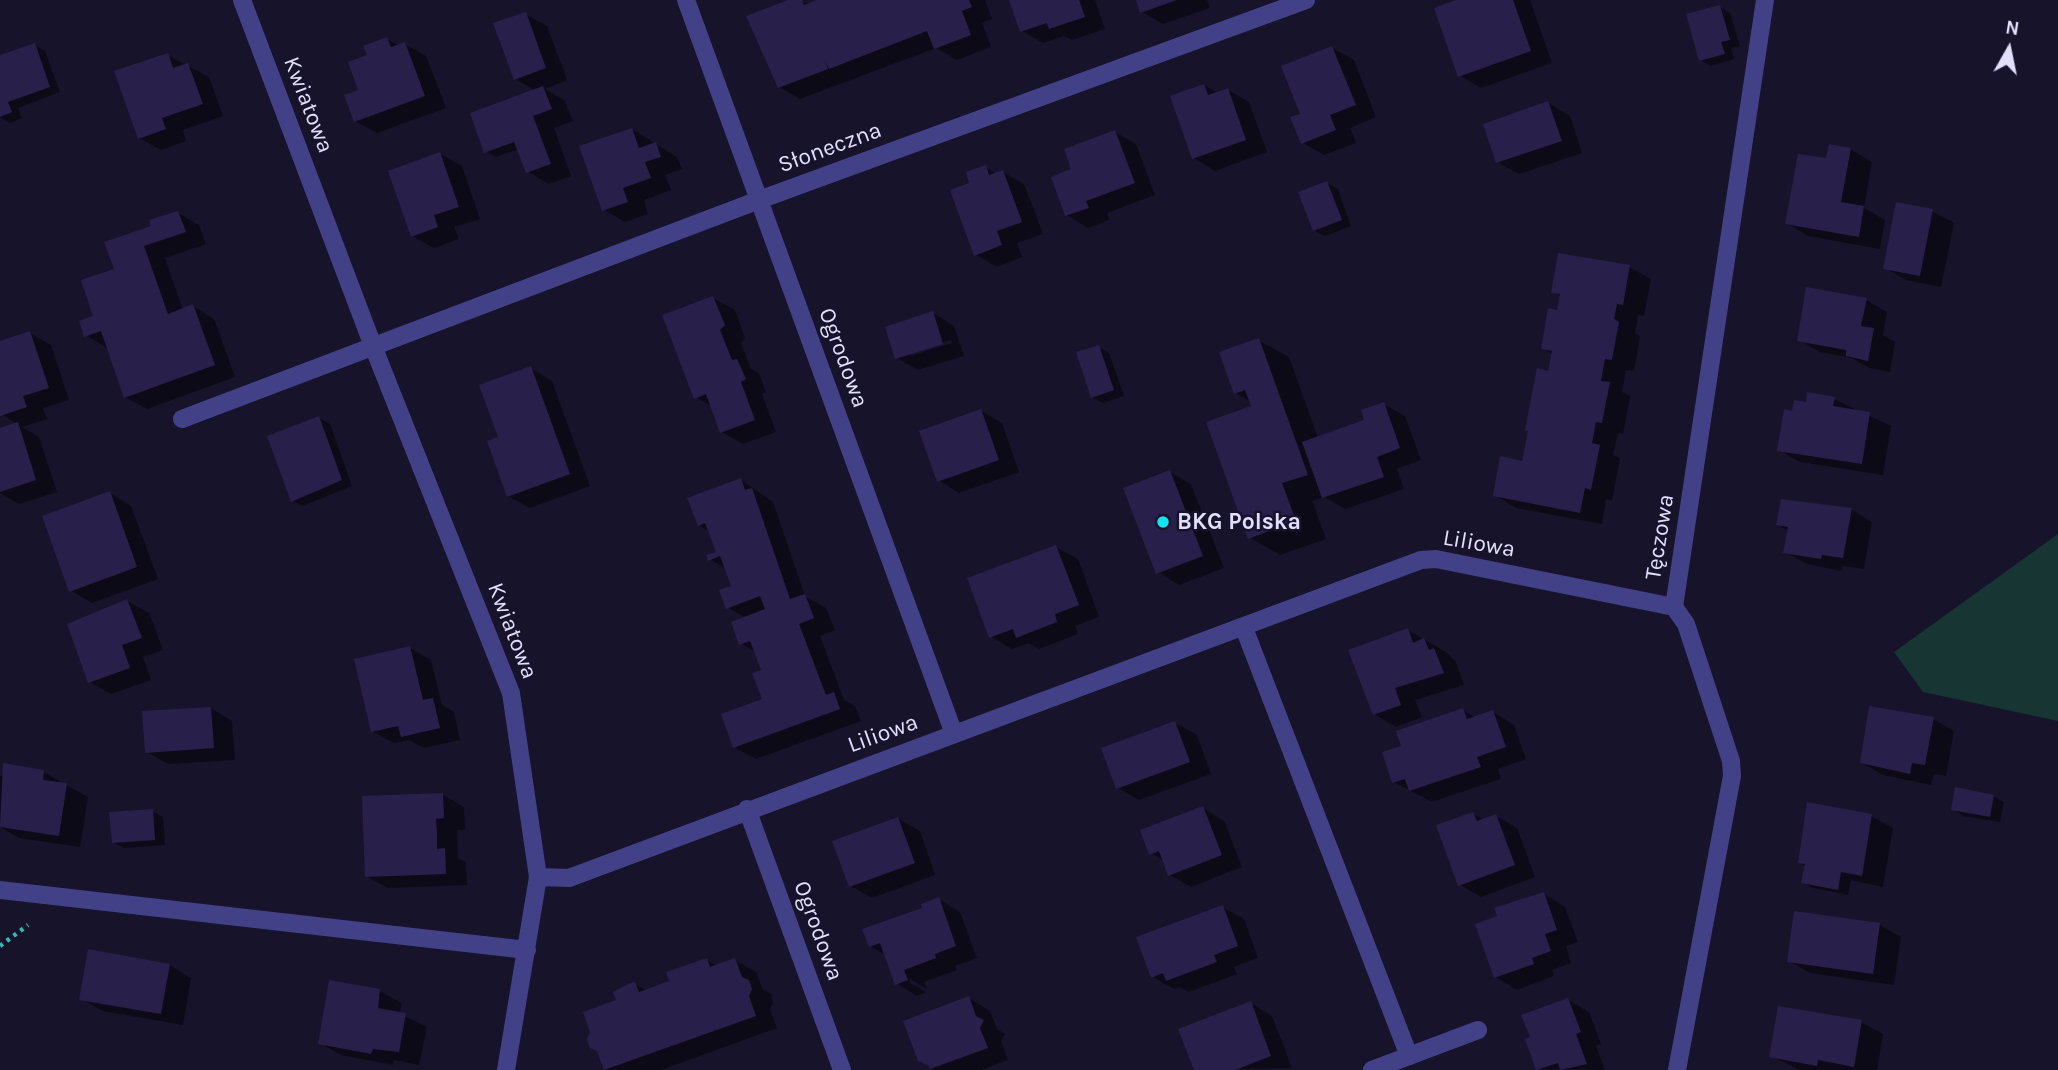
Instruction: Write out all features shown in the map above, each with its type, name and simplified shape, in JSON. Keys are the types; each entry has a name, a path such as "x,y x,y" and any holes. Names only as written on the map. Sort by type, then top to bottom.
{"street":[{"name":"Kwiatowa","path":"242,0 373,346 511,693 538,877 506,1070"},
{"name":"Ogrodowa","path":"686,0 954,734"},
{"name":"Słoneczna","path":"373,346 759,200 1306,0"},
{"name":"Tęczowa","path":"1677,1070 1732,776 1731,761 1686,624 1674,607 1765,0"},
{"path":"182,419 373,346"},
{"name":"Liliowa","path":"538,877 569,878 747,809 1429,559 1674,607"},
{"path":"1244,628 1409,1056"},
{"name":"Ogrodowa","path":"747,809 842,1070"},
{"path":"0,890 527,950"},
{"path":"1372,1070 1478,1030"}],"green space":[{"path":"2058,534 2058,721 1923,692 1894,652"}],"building":[{"path":"788,0 802,0 804,5 817,0 969,0 972,7 962,11 971,35 934,49 927,31 829,69 825,61 828,69 778,88 746,16"},
{"path":"1009,0 1079,0 1085,17 1049,29 1047,23 1020,32"},
{"path":"1136,0 1177,0 1140,13"},
{"path":"1456,0 1513,0 1531,51 1458,77 1434,8"},
{"path":"1720,5 1730,40 1721,42 1725,54 1699,61 1686,14"},
{"path":"526,12 546,68 514,80 493,23"},
{"path":"387,37 391,47 405,42 425,96 354,122 344,95 358,90 348,62 367,55 363,46"},
{"path":"35,43 50,87 8,102 12,112 0,117 0,55"},
{"path":"1332,46 1356,105 1330,115 1336,130 1301,144 1290,117 1300,114 1281,66"},
{"path":"168,53 173,68 188,63 203,104 162,118 166,129 138,139 114,71"},
{"path":"1204,84 1208,95 1228,88 1246,140 1192,159 1170,96"},
{"path":"543,86 552,109 533,116 551,164 526,173 514,142 484,153 470,113"},
{"path":"1548,101 1562,141 1496,163 1483,124"},
{"path":"632,128 639,148 656,142 661,157 645,162 651,178 623,188 628,202 602,211 579,146"},
{"path":"1115,130 1135,183 1086,201 1089,208 1065,216 1051,177 1071,169 1064,149"},
{"path":"1829,144 1851,148 1841,202 1864,206 1859,237 1785,224 1798,154 1826,158"},
{"path":"440,152 459,207 434,215 438,227 411,237 388,171"},
{"path":"986,165 989,175 1003,170 1022,222 997,231 1002,245 974,256 950,190 969,183 966,172"},
{"path":"1327,181 1342,220 1313,231 1298,192"},
{"path":"1896,202 1933,209 1920,276 1883,269"},
{"path":"178,211 186,232 144,246 168,314 193,304 215,365 124,398 101,331 84,337 79,321 93,316 81,280 114,269 104,242 151,226 149,220"},
{"path":"1558,253 1630,265 1623,305 1617,304 1614,319 1619,322 1612,360 1605,359 1601,381 1610,382 1602,423 1596,422 1592,443 1600,445 1591,490 1585,488 1580,513 1493,496 1500,456 1522,461 1537,368 1548,371 1552,351 1541,349 1548,308 1557,310 1560,294 1551,293"},
{"path":"1806,287 1867,298 1861,326 1874,328 1868,361 1846,356 1846,350 1797,341"},
{"path":"713,296 725,325 720,330 732,360 737,359 746,379 741,382 755,420 720,433 706,394 694,399 662,315"},
{"path":"933,311 943,344 895,359 885,327"},
{"path":"30,331 49,388 23,396 27,407 0,416 0,341"},
{"path":"1259,338 1308,475 1282,483 1296,521 1248,539 1206,422 1251,406 1245,390 1234,394 1219,352"},
{"path":"1099,345 1114,390 1091,398 1076,352"},
{"path":"531,366 570,474 507,497 487,441 498,437 479,385"},
{"path":"1807,392 1835,397 1833,406 1870,412 1862,464 1777,451 1784,409 1792,411 1794,400 1806,402"},
{"path":"1384,402 1400,448 1377,457 1384,477 1322,498 1302,442 1364,420 1361,410"},
{"path":"981,409 999,460 937,482 919,431"},
{"path":"319,416 342,480 291,502 267,436"},
{"path":"18,422 36,480 0,492 0,428"},
{"name":"BKG Polska","path":"1170,470 1203,556 1156,574 1123,488"},
{"path":"741,478 745,490 752,488 790,599 805,594 814,618 799,624 826,695 834,692 840,709 733,748 721,714 762,699 752,673 761,670 750,641 739,645 731,622 765,609 760,596 726,609 719,590 731,586 720,556 708,561 706,555 716,552 705,523 698,526 687,498"},
{"path":"110,491 137,567 69,592 42,516"},
{"path":"1781,499 1852,508 1843,558 1822,555 1821,559 1783,553 1788,527 1776,525"},
{"path":"1056,545 1079,605 1055,614 1057,622 1016,638 1013,629 989,638 967,578"},
{"path":"127,599 142,638 122,645 130,668 88,683 67,624"},
{"path":"1408,628 1413,643 1424,638 1429,650 1434,648 1444,673 1395,688 1401,705 1373,715 1348,650"},
{"path":"410,646 423,700 433,698 440,728 401,737 398,726 371,732 354,659"},
{"path":"1869,706 1934,717 1925,765 1912,763 1910,774 1860,763"},
{"path":"211,707 214,748 145,753 142,711"},
{"path":"1463,708 1467,719 1493,710 1506,747 1477,757 1481,767 1409,791 1405,779 1392,783 1382,752 1401,746 1396,731"},
{"path":"1175,721 1190,762 1116,789 1101,748"},
{"path":"3,763 44,770 43,780 67,783 59,836 0,827"},
{"path":"1955,787 1994,795 1990,817 1951,810"},
{"path":"443,793 444,818 436,819 437,849 445,848 446,874 365,877 362,796"},
{"path":"1807,802 1872,814 1862,876 1841,872 1838,890 1801,883 1805,864 1798,863"},
{"path":"1203,806 1222,855 1168,876 1159,851 1149,855 1140,830"},
{"path":"153,809 155,840 112,843 109,812"},
{"path":"1473,812 1477,821 1496,814 1515,865 1458,886 1436,825"},
{"path":"898,817 915,863 849,887 832,841"},
{"path":"1544,892 1557,930 1545,934 1551,951 1532,958 1534,964 1494,978 1475,924 1497,916 1494,908"},
{"path":"939,897 956,946 935,954 936,958 904,970 908,980 895,985 880,943 869,947 862,929 922,908 921,904"},
{"path":"1223,905 1238,946 1214,955 1217,962 1166,981 1163,973 1151,978 1136,937"},
{"path":"1794,911 1880,923 1873,974 1787,962"},
{"path":"88,949 170,964 161,1014 79,1000"},
{"path":"707,958 710,967 735,958 742,977 749,980 752,989 749,996 756,1016 604,1070 597,1051 590,1048 587,1039 590,1032 583,1012 616,1000 613,992 630,983 635,982 639,992 669,981 666,972"},
{"path":"329,980 380,989 378,1008 406,1013 399,1052 373,1049 371,1054 318,1044"},
{"path":"969,996 976,1016 984,1020 980,1028 988,1048 930,1069 928,1065 918,1061 903,1021"},
{"path":"1568,998 1581,1032 1576,1034 1587,1064 1560,1070 1558,1063 1536,1070 1525,1039 1530,1037 1521,1015"},
{"path":"1251,1001 1271,1056 1235,1070 1194,1070 1178,1029"},
{"path":"1778,1006 1862,1020 1854,1067 1818,1060 1817,1066 1769,1057"}],"place":[{"name":"BKG Polska","path":"1163,522"}]}
